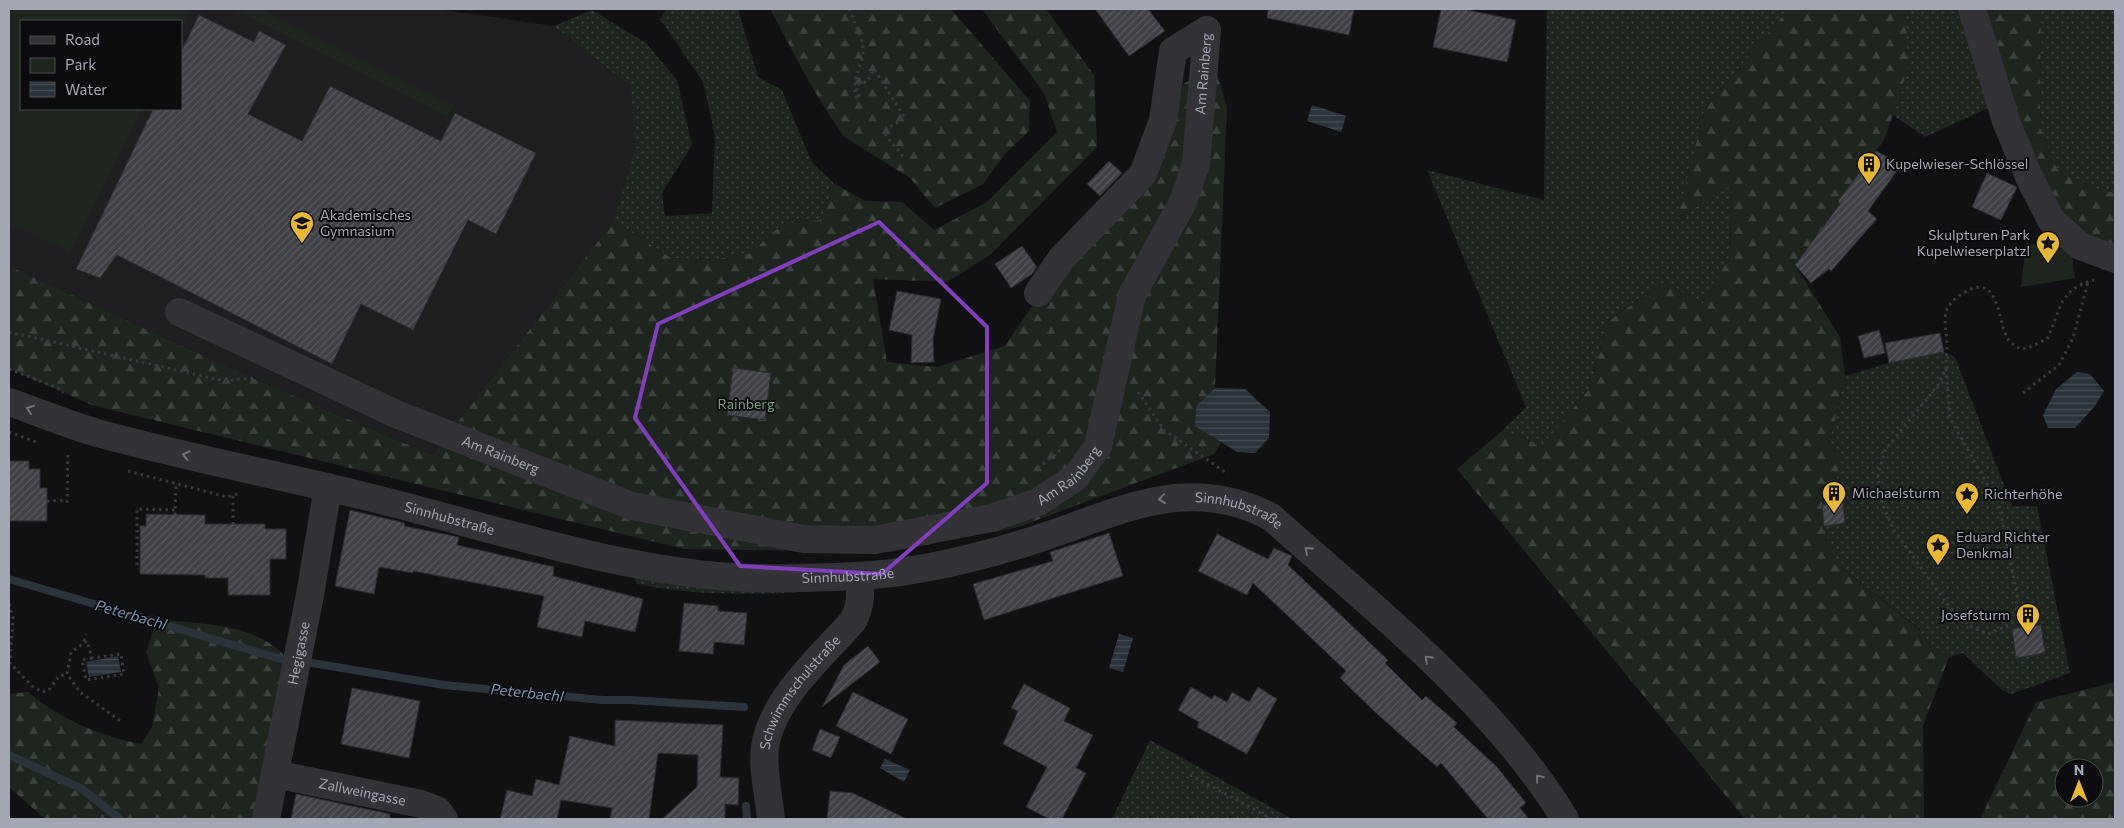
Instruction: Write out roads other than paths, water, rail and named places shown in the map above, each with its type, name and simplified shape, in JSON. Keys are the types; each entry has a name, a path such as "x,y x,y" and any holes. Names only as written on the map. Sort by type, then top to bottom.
{"street":[{"path":"1972,9 2006,121 2029,177 2050,220 2106,269"},
{"name":"Am Rainberg","path":"179,312 396,414 632,506 804,539 874,540 991,518 1038,502 1076,477 1098,446 1132,294 1183,202 1196,164 1207,30 1173,52 1163,120 1143,174 1060,259 1038,293"},
{"name":"Sinnhubstraße","path":"9,402 98,433 328,487 599,556 676,571 718,576 762,578 850,576 891,572 980,555 1028,542 1152,500 1195,495 1250,506 1271,517 1405,636 1482,712 1543,783 1565,819"},
{"name":"Hegigasse","path":"266,819 328,487"},
{"path":"840,540 850,576"},
{"name":"Schwimmschulstraße","path":"771,819 765,767 765,749 769,731 783,700 853,621 859,611 860,598 850,576"},
{"name":"Zallweingasse","path":"275,774 421,804 437,810 444,819"}],"water":[{"path":"1312,105 1346,116 1341,132 1307,121"},
{"path":"2077,372 2090,374 2104,391 2095,406 2075,428 2048,428 2043,415 2056,389"},
{"path":"1215,388 1245,389 1270,412 1269,438 1255,453 1237,452 1195,426 1196,406"},
{"path":"1119,634 1133,638 1123,672 1109,668"},
{"path":"118,656 121,672 89,677 86,662"},
{"path":"885,759 910,770 904,782 880,768"}],"waterway":[{"name":"Peterbachl","path":"9,579 281,659"},
{"name":"Peterbachl","path":"312,663 444,685 603,700 744,707"},
{"path":"9,755 82,789 120,819"},
{"name":"Peterbachl","path":"746,806 747,819"}],"place":[{"name":"Kupelwieser-Schlössel","path":"1869,185"},
{"name":"Akademisches Gymnasium","path":"302,244"},
{"name":"Skulpturen Park Kupelwieserplatzl","path":"2048,264"},
{"name":"Michaelsturm","path":"1834,514"},
{"name":"Richterhöhe","path":"1967,515"},
{"name":"Eduard Richter Denkmal","path":"1938,566"},
{"name":"Josefsturm","path":"2028,636"}],"park label":[{"name":"Rainberg","path":"746,404"}]}
